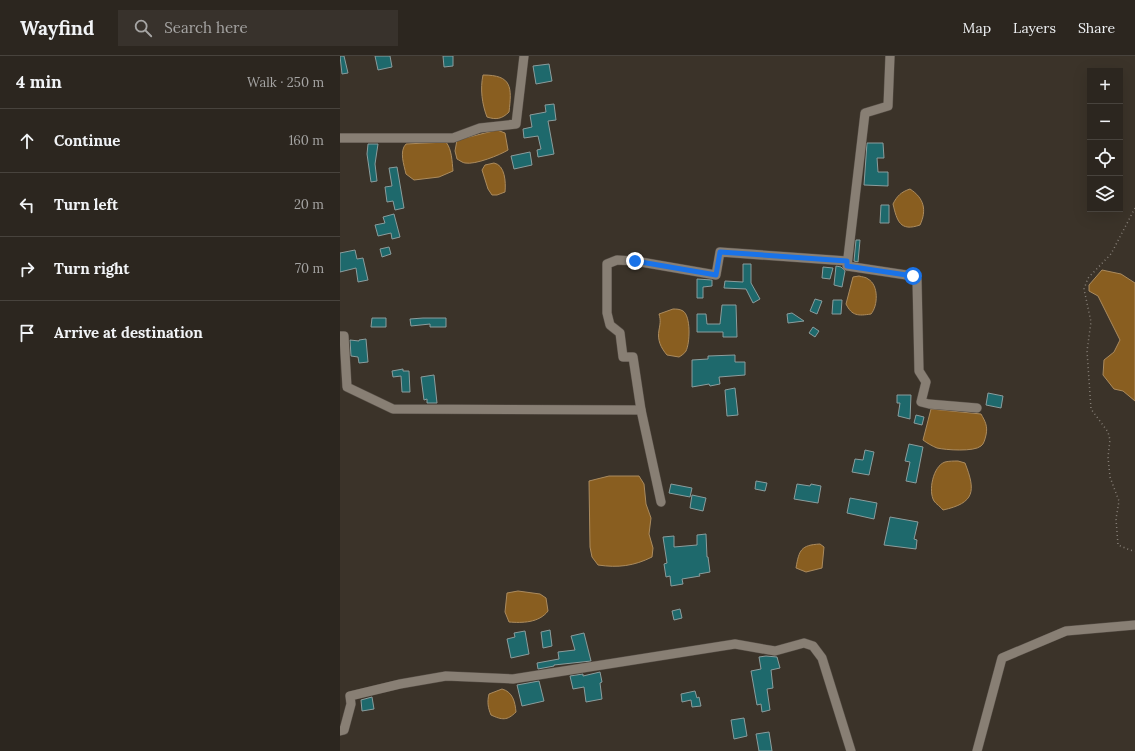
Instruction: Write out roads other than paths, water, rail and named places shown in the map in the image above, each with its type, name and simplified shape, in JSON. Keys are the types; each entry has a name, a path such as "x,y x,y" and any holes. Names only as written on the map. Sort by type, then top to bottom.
{"street":[{"path":"340,138 453,138 480,128 516,124 524,56"},
{"path":"890,56 888,106 865,113 847,266 913,276 917,280 919,371 926,382 921,402 977,408"},
{"path":"661,502 640,410 632,357 622,357 620,333 610,325 607,313 607,264 617,260 635,261 716,275 720,252 847,261"},
{"path":"340,336 344,336 347,387 393,409 640,410"},
{"path":"977,751 1002,658 1066,631 1135,624"},
{"path":"340,731 344,730 351,704 350,696 400,684 446,676 513,679 735,644 775,651 804,643 813,646 822,658 851,751"}]}
